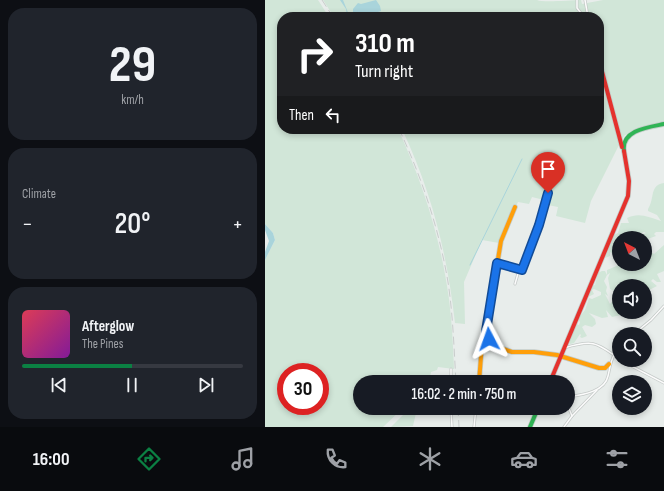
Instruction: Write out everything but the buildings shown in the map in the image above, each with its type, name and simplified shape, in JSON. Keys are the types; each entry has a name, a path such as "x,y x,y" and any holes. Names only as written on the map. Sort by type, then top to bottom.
{"street":[{"path":"577,0 577,8 580,12"},
{"path":"585,0 587,12"},
{"path":"553,375 628,196 629,177 604,79"},
{"path":"623,150 625,139 633,132 664,124"},
{"path":"515,284 519,270 522,270 539,225 548,193"},
{"path":"480,375 483,344 501,241 515,207"},
{"path":"497,263 519,270"},
{"path":"642,327 664,306"},
{"path":"486,331 493,345"},
{"path":"564,348 588,342 601,346 612,354"},
{"path":"483,344 493,345 512,352 547,353 599,368 605,368 612,359"},
{"path":"563,427 608,378 609,364"},
{"path":"635,367 664,382"},
{"path":"451,369 451,375"},
{"path":"575,395 597,390"},
{"path":"451,415 452,427"},
{"path":"474,427 475,415"},
{"path":"530,427 536,415"}],"green space":[{"path":"265,0 318,0 326,12 277,12 277,134 400,134 423,191 441,255 446,277 450,308 454,369 438,367 437,370 431,372 430,375 353,375 353,415 396,415 383,427 265,427 265,260 275,240 273,233 265,224"},
{"path":"323,0 581,0 582,4 603,0 664,0 664,127 625,135 591,201 585,223 556,216 558,207 548,205 548,201 532,197 529,204 518,202 499,243 482,240 464,282 465,324 455,323 448,272 437,224 422,176 404,134 604,134 604,12 331,12"},
{"path":"664,183 664,232 656,232 654,234 656,236 652,237 652,231 619,231 621,223 629,223 627,218 631,216 640,215 661,221 657,215 648,211 654,189 659,184"},
{"path":"612,240 612,253 610,252 610,256 605,258"},
{"path":"664,245 664,271 657,274 661,282 657,282 653,279 612,279 612,290 610,289 608,278 610,273 607,275 607,270 612,268 612,271 652,271 652,253 654,254"},
{"path":"605,271 607,275 604,281 607,287 606,291 608,296 605,294 610,304 612,302 612,317 606,310 608,317 602,318 589,313 595,319 596,324 592,327 585,325 582,327 587,336 582,338 580,337 580,334 574,343 570,344 569,342 576,324 579,325 580,322 578,319 585,310 589,298 592,299 601,295 601,292 594,289 592,290 594,294 588,297 592,286 595,285 598,273"},
{"path":"652,282 657,286 652,288"},
{"path":"403,415 416,415 413,426 391,427"}],"water":[{"path":"340,0 343,0 348,12 346,12"},
{"path":"376,0 381,11 353,12 353,9 358,3 361,4"},
{"path":"265,224 273,233 275,240 265,260 265,252 269,241 265,230"}],"waterway":[{"path":"470,265 522,159"}],"railway":[{"path":"322,0 330,12"},
{"path":"401,134 429,204 440,243 448,282 451,307 456,375"},
{"path":"458,415 459,427"}],"traffic: fast":[{"path":"624,151 624,144 631,134 644,128 664,124"},
{"path":"530,427 535,415"}],"traffic: slow":[{"path":"480,375 482,344 487,326 501,241 515,207"},
{"path":"482,344 490,344 512,352 534,352 557,355 599,368 605,368 609,364"}],"traffic: jam":[{"path":"604,79 622,147"},
{"path":"553,375 628,196 629,181 624,151"}],"route":[{"path":"489,339 486,331 493,292 493,280 497,263 509,265 522,270 539,225 548,193"}]}
